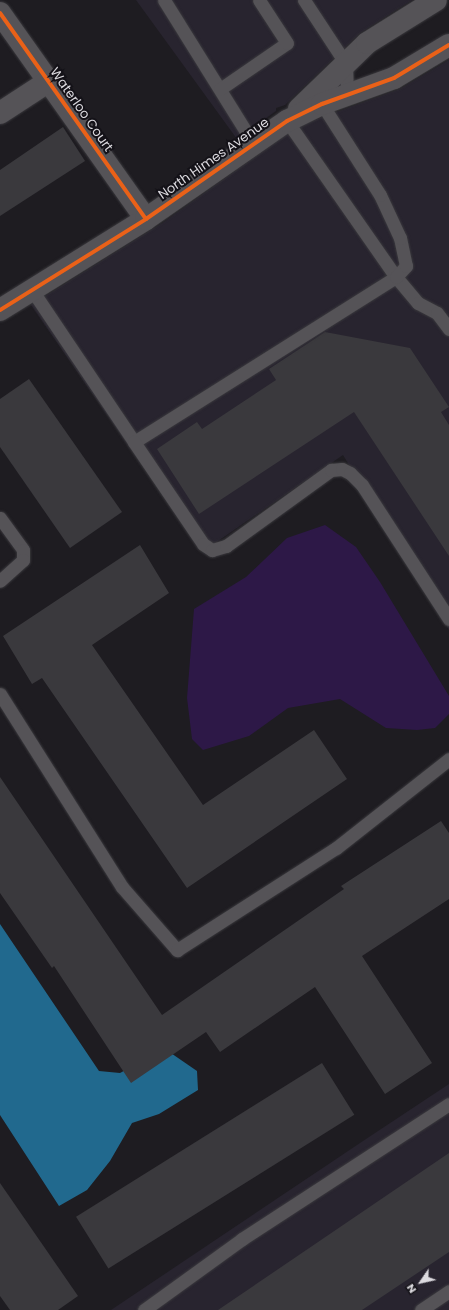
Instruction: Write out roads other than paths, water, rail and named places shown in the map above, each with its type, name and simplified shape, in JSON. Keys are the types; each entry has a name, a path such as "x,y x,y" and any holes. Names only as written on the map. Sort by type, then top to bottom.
{"street":[{"name":"North Himes Avenue","path":"0,310 146,219 318,99 346,64 367,43 436,0"},
{"name":"Waterloo Court","path":"0,13 146,219"},
{"name":"North Himes Avenue","path":"318,99 347,95 394,78 449,45"},
{"path":"0,113 49,81"}],"lane":[{"path":"164,0 253,143"},
{"path":"220,89 287,43 258,0"},
{"path":"304,0 346,64 347,95"},
{"path":"134,442 396,277 406,266 400,238 380,195 318,99"},
{"path":"286,121 396,277 418,303 437,313 449,329"},
{"path":"32,290 203,544 212,550 226,546 331,470 342,469 350,473 362,485 449,619"},
{"path":"0,518 23,550 23,560 0,581"},
{"path":"0,694 122,888 177,950 336,848 449,760"},
{"path":"144,1310 242,1239 449,1104"},
{"path":"421,1310 449,1291"}],"water":[{"path":"0,924 99,1071 120,1073 165,1049 197,1071 198,1090 159,1114 132,1123 110,1161 87,1190 59,1206 0,1115"}]}
